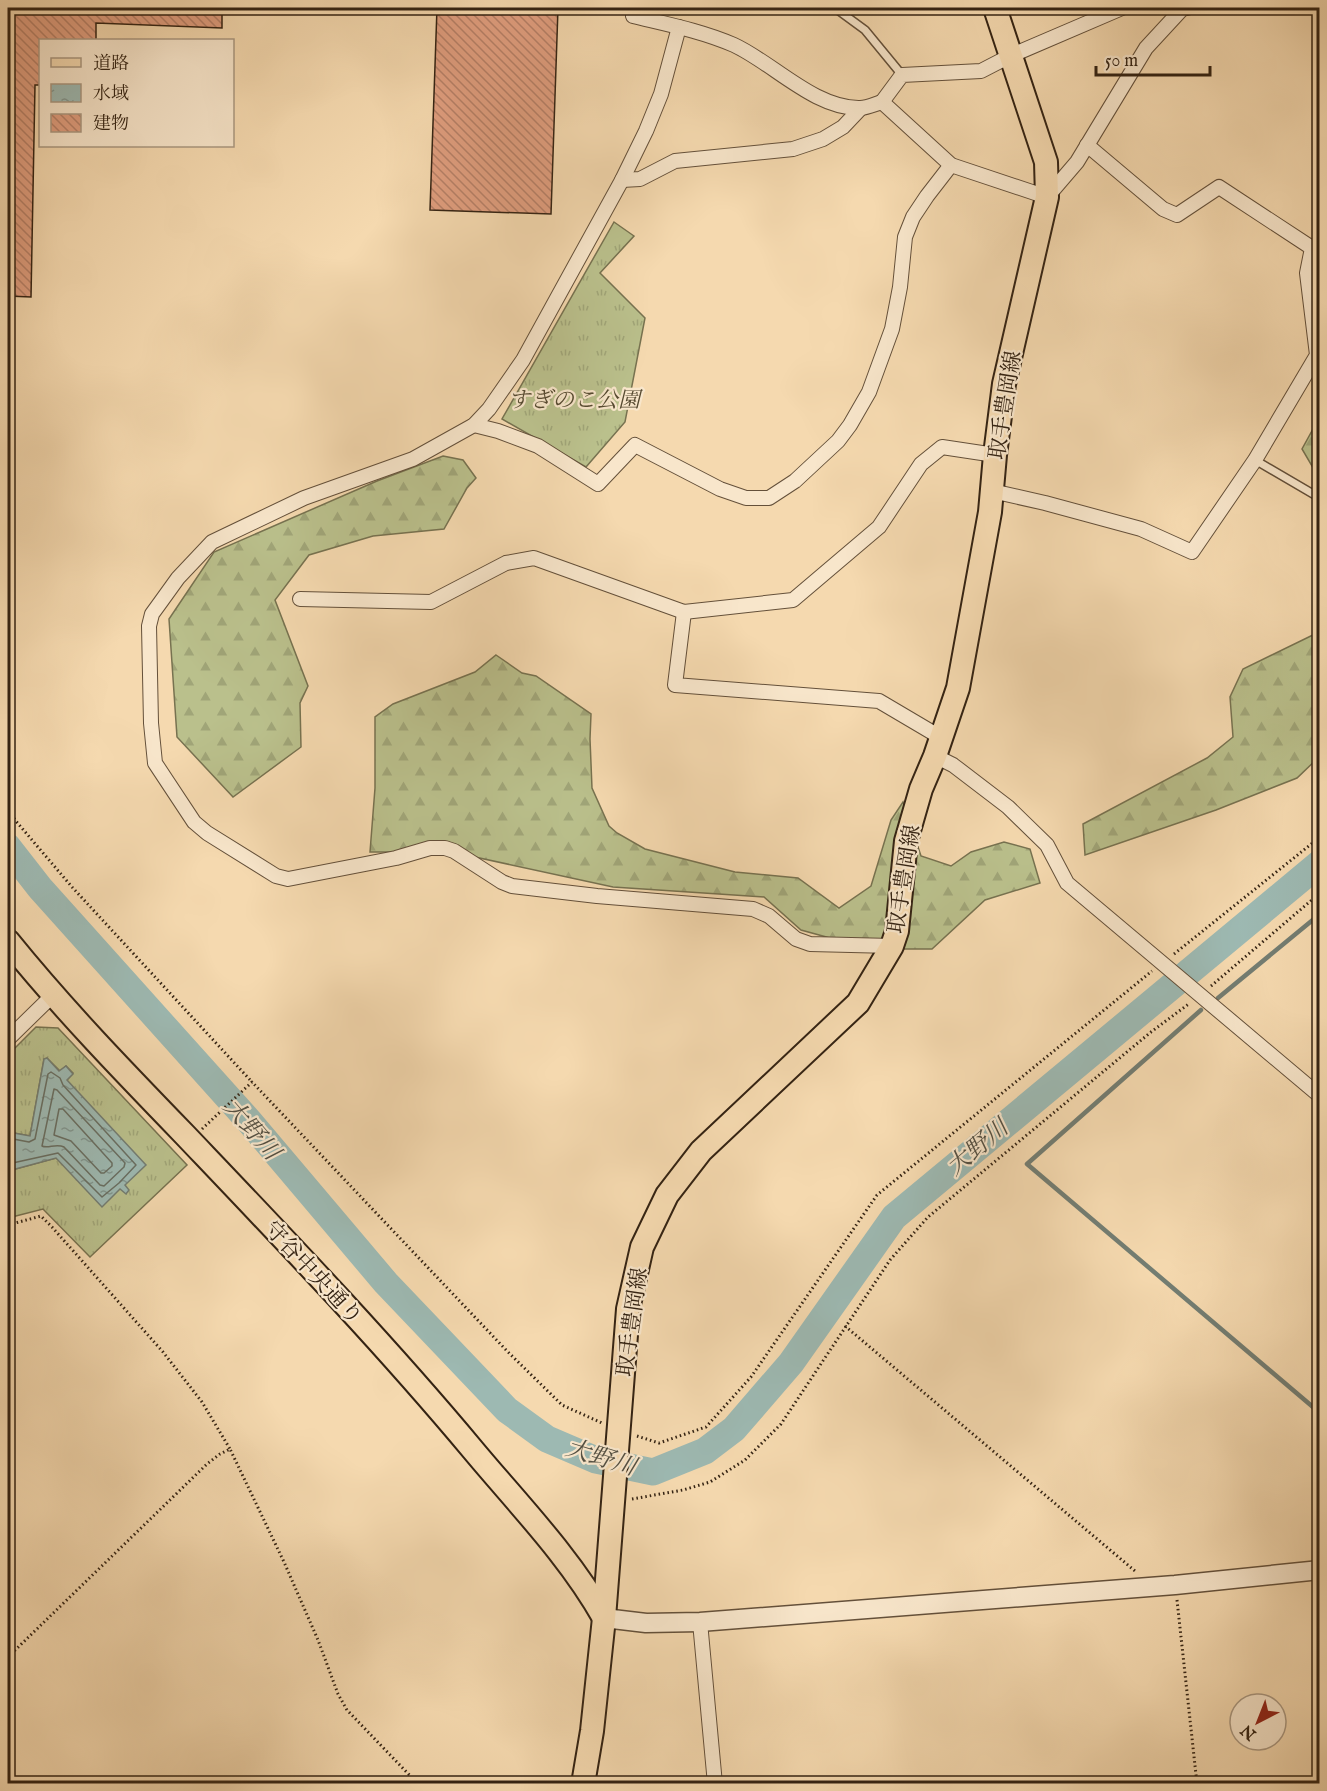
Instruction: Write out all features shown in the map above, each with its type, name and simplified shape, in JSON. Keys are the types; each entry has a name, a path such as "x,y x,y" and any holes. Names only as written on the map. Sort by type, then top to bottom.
{"main road":[{"name":"取手豊岡線","path":"583,1784 592,1731 604,1618 628,1309 642,1248 667,1195 701,1151 858,1002 892,946 897,931 906,841 921,789 958,688 990,512 994,455 1004,384 1047,197 1046,162 995,8"},
{"name":"守谷中央通り","path":"8,941 52,996 335,1293 439,1409 548,1539 583,1584 604,1618"}],"street":[{"path":"638,8 633,16 679,27 734,45 824,99 843,106 861,108 882,102 902,75 981,71 1010,56 1122,8"},
{"path":"882,102 951,165 1047,197 1077,162 1146,48 1181,8"},
{"path":"679,27 661,94 622,180 523,360 495,401 474,425 413,459 304,498 213,542 178,578 152,614 149,626 151,723 155,763 194,822 207,833 276,876 288,879 396,858 430,848 445,848 454,850 502,882 512,886 597,896 753,909 769,916 796,939 810,944 892,946"},
{"path":"622,180 640,179 675,161 793,149 823,139 843,127 861,108"},
{"path":"992,491 1045,502 1142,529 1192,552 1255,460 1317,355 1307,273 1316,244 1219,187 1177,215 1163,209 1087,146"},
{"path":"474,425 538,446 598,484 635,445 720,489 746,498 770,498 795,481 838,441 869,392 892,329 900,286 905,237 913,217 927,195 951,165"},
{"path":"300,599 431,602 506,563 534,558 684,612 793,600 879,527 921,464 942,447 994,455"},
{"path":"684,612 675,685 879,701 938,746 953,765 1008,807 1047,845 1067,883 1320,1096"},
{"path":"8,1039 52,996"},
{"path":"604,1618 646,1623 700,1622 1175,1585 1320,1570"},
{"path":"700,1622 715,1784"}],"lane":[{"path":"835,8 865,30 902,75"},
{"path":"1255,460 1320,498"}],"path":[{"path":"8,806 15,820 72,887 252,1082 507,1351 562,1405 619,1436 658,1443 706,1427 751,1377 877,1195 1320,837"},
{"path":"613,1496 683,1490 710,1482 745,1460 781,1424 891,1260 928,1217 1151,1032 1201,995 1320,893"},
{"path":"190,1141 252,1082"},
{"path":"8,1225 41,1216 163,1352 202,1402 230,1449 284,1562 318,1640 338,1694 347,1710 418,1784"},
{"path":"845,1326 1126,1563 1149,1586"},
{"path":"8,1657 207,1464 230,1449"},
{"path":"1175,1585 1197,1784"}],"green space":[{"name":"すぎのこ公園","path":"614,222 634,236 600,273 645,318 625,422 586,467 502,419"},
{"path":"1319,418 1319,478 1302,449"},
{"path":"443,456 463,460 476,478 467,488 444,529 373,536 309,555 275,600 308,686 300,703 301,747 233,797 177,737 169,619 214,552 377,481"},
{"path":"1319,632 1319,757 1297,778 1216,810 1085,855 1083,824 1207,758 1233,737 1230,697 1243,669"},
{"path":"496,655 522,673 536,676 591,714 592,788 609,826 645,849 735,872 798,878 839,908 871,886 891,820 903,802 921,856 951,866 971,852 1004,842 1030,849 1040,883 985,900 932,949 870,949 801,930 764,897 613,887 452,852 370,852 375,788 375,717 393,704 475,672"},
{"path":"36,1027 58,1028 187,1165 90,1257 43,1209 8,1218 8,1171 56,1158 126,1193 125,1185 67,1080 73,1073 66,1066 60,1071 47,1058 44,1059 30,1136 8,1132 8,1055"}],"water":[{"path":"47,1058 59,1071 66,1066 73,1074 67,1080 146,1165 125,1185 129,1190 126,1194 120,1189 102,1207 56,1158 8,1171 8,1132 30,1136 44,1059"}],"building":[{"path":"8,8 222,8 222,28 96,23 96,39 39,39 39,85 35,85 31,297 8,296"},
{"path":"437,8 558,8 551,214 430,210"}],"waterway":[{"name":"大野川","path":"8,847 40,888 249,1121 386,1283 507,1410 547,1439 596,1460 653,1472 705,1451 734,1429 791,1363 894,1217 1320,863"},
{"path":"1218,998 1320,914"},
{"path":"1201,1010 1027,1164 1320,1413"}]}
